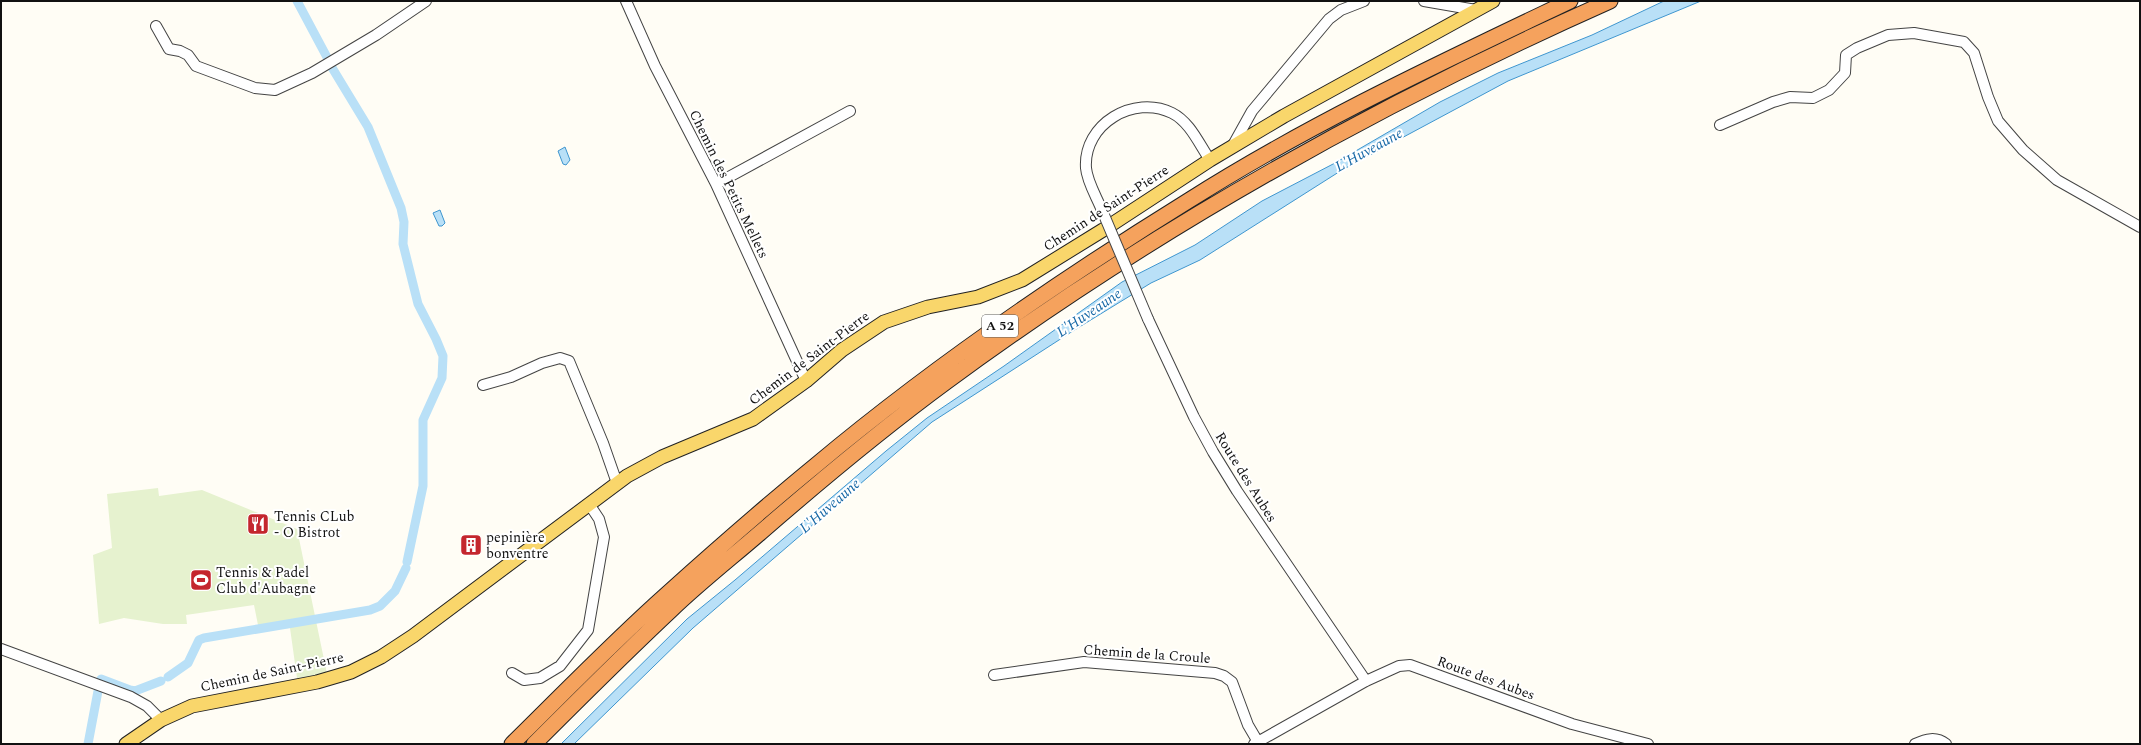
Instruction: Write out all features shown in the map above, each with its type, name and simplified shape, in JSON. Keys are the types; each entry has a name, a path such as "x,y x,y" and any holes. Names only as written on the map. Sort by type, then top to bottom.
{"highway":[{"name":"A 52","path":"534,744 673,608 828,474 945,383 1091,280 1198,212 1332,136 1514,43 1610,1"},
{"name":"A 52","path":"512,744 664,596 817,464 935,372 1074,274 1191,198 1324,123 1504,31 1566,3"}],"main road":[{"name":"Chemin de Saint-Pierre","path":"126,744 161,720 192,706 317,682 351,672 381,657 413,636 617,483 662,457 753,419 806,381 842,350 884,322 928,307 978,297 1022,280 1103,230 1210,160 1377,64 1493,1"}],"street":[{"path":"156,26 168,49 180,51 188,55 196,66 256,88 275,90 319,69 376,35 426,1"},
{"name":"Chemin des Petits Mellets","path":"626,1 655,66 716,184 806,381"},
{"path":"1232,147 1252,111 1329,19 1341,10 1364,1"},
{"path":"1424,1 1476,10"},
{"path":"1720,125 1790,97 1813,98 1818,96 1829,90 1845,73 1846,55 1857,48 1888,35 1914,33 1957,40 1964,42 1974,53 1998,121 2023,150 2057,180 2140,227"},
{"name":"Route des Aubes","path":"1210,160 1189,127 1172,114 1147,106 1126,110 1103,124 1090,143 1086,168 1101,208 1148,319 1194,416 1213,452 1237,491 1366,681 1399,666 1410,665 1572,724 1648,744"},
{"path":"716,184 850,111"},
{"path":"483,385 512,377 560,358 569,361 603,443 617,483"},
{"path":"512,673 524,680 540,678 560,666 588,630 604,537 599,519 589,504"},
{"path":"1,649 132,697 147,706 161,720"},
{"name":"Chemin de la Croule","path":"994,675 1084,662 1215,673 1224,676 1232,682 1256,743"},
{"path":"1256,743 1366,681"},
{"path":"1915,744 1934,738 1940,739 1946,744"}],"green space":[{"name":"Tennis & Padel Club d'Aubagne","path":"158,488 159,496 202,490 297,529 327,674 297,678 290,628 259,630 254,605 186,615 187,624 163,624 124,618 99,624 93,555 112,548 107,494"}],"water":[{"name":"L'Huveaune","path":"1664,1 1701,1 1508,81 1342,170 1200,260 1151,283 1076,329 932,422 693,628 574,744 561,744 687,619 886,451 927,418 1004,366 1122,282 1195,245 1262,201 1335,163 1440,102 1498,73 1592,35"},
{"path":"565,147 570,160 566,165 563,164 558,151"},
{"path":"440,210 445,223 442,226 439,226 433,213"}],"waterway":[{"path":"297,1 329,61"},
{"path":"331,66 368,127 401,208 404,222 403,244 418,304 443,356 442,378 423,420 423,486 407,562"},
{"path":"168,677 188,663 199,640 204,638 370,610 380,606 395,591 406,568"},
{"path":"101,679 135,691 161,681"},
{"path":"88,744 98,691"}],"place":[{"name":"Tennis CLub - O Bistrot","path":"258,524"},
{"name":"pepinière bonventre","path":"471,545"},
{"name":"Tennis & Padel Club d'Aubagne","path":"201,580"}]}
